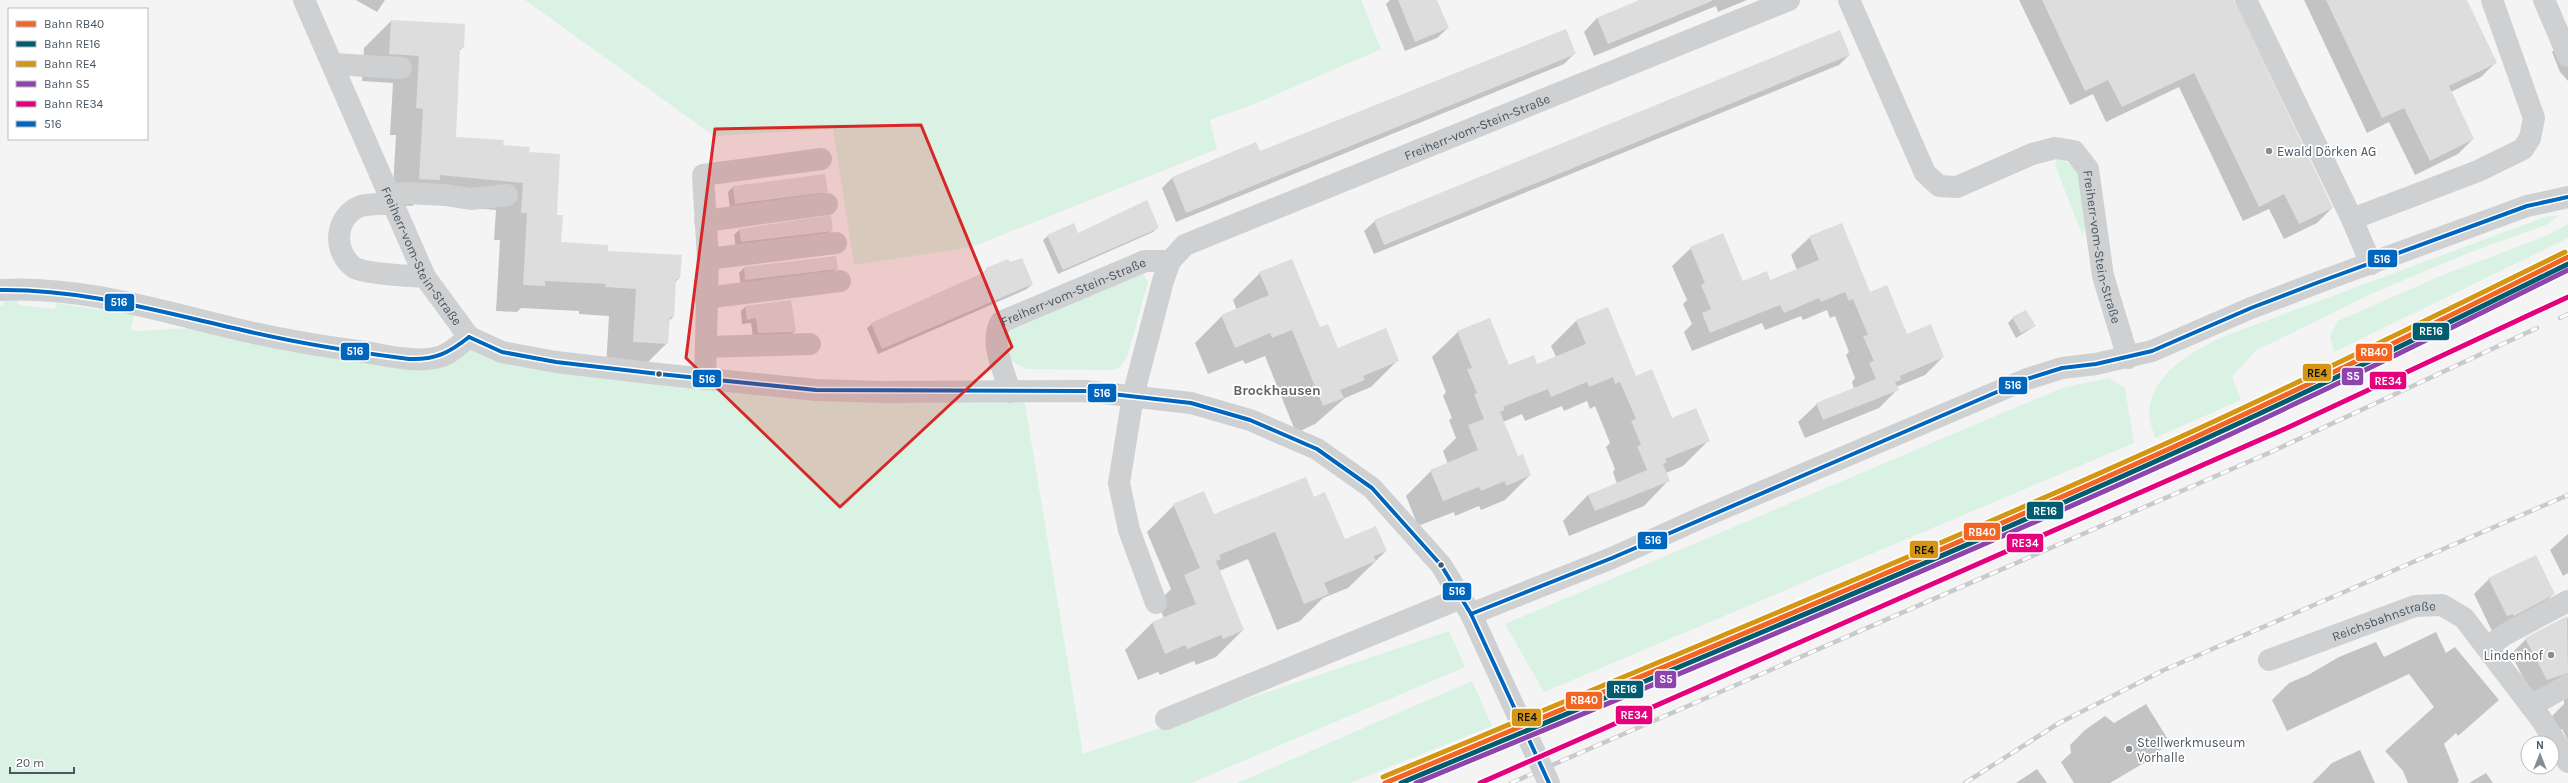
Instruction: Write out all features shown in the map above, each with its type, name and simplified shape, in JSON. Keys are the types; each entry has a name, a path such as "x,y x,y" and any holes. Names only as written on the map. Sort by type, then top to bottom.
{"street":[{"name":"Freiherr-vom-Stein-Straße","path":"304,0 425,278 469,337 502,352 556,362 705,379 816,390 883,392 1085,391 1191,403 1250,420 1316,449 1372,488 1441,566 1466,606 1550,783"},
{"name":"Freiherr-vom-Stein-Straße","path":"1133,396 1163,281 1170,261 1185,245 1789,0"},
{"name":"Freiherr-vom-Stein-Straße","path":"1849,0 1925,173 1938,186 1957,187 2032,154 2054,148 2074,151 2088,170 2103,276 2128,358"},
{"path":"2246,0 2352,219 2371,264"},
{"path":"2352,219 2478,170 2523,149 2530,138 2534,127 2534,118 2492,0"},
{"path":"2544,0 2568,56"},
{"path":"333,64 401,68"},
{"path":"705,379 705,298 708,259 703,175 821,160"},
{"path":"425,278 357,269 346,260 340,249 338,239 341,226 349,215 360,206 408,193 438,194 471,199 507,196"},
{"path":"1166,720 1466,606 1612,558 2027,379 2062,368 2128,358 2152,351 2251,308 2527,206 2568,197"},
{"path":"705,221 827,204"},
{"path":"708,259 836,242"},
{"name":"Freiherr-vom-Stein-Straße","path":"1010,392 996,344 995,332 1001,322 1145,261 1170,261"},
{"path":"705,298 840,281"},
{"path":"0,290 24,288 84,294 142,304 224,326 310,344 415,359 440,357 456,348 469,337"},
{"path":"706,347 810,344"},
{"path":"1133,396 1119,483 1129,530 1156,603"},
{"path":"2486,648 2506,634 2568,601"},
{"name":"Reichsbahnstraße","path":"2269,660 2415,606 2442,605 2464,618 2531,706 2568,762"},
{"path":"2531,706 2568,685"}],"highlighted area":[{"path":"921,125 1012,347 840,507 686,358 715,129"}],"green space":[{"path":"525,0 1361,0 1381,49 1252,105 1210,120 1217,149 972,247 854,265 833,129 714,136"},
{"path":"2057,158 2072,165 2077,171 2086,224 2083,237 2055,165"},
{"path":"2560,215 2546,225 2468,253 2373,293 2257,350 2232,376 2241,400 2155,438 2150,423 2149,414 2151,400 2157,387 2175,366 2210,343 2222,337 2545,217"},
{"path":"2568,224 2568,238 2334,352 2330,336 2338,321 2438,277 2548,235"},
{"path":"1143,274 1148,282 1127,357 1120,367 1111,370 1026,369 1009,360 1005,347 1009,328"},
{"path":"4,300 18,300 18,305 55,309 56,303 134,315 131,329 137,331 224,326 415,359 469,337 659,374 1023,392 1083,754 1449,631 1465,667 1191,783 0,783 0,305 3,305"},
{"path":"2109,378 2125,388 2134,443 1544,692 1505,624 2062,388"},
{"path":"1472,681 1492,726 1350,783 1237,783"}],"building":[{"path":"1398,0 1437,0 1449,28 1415,42"},
{"path":"1639,0 1712,1 1608,44 1597,18"},
{"name":"Ewald Dörken AG","path":"2042,0 2234,0 2333,208 2299,224 2284,194 2259,207 2194,73 2122,107 2108,80 2085,91"},
{"path":"2326,0 2467,0 2497,63 2449,86 2474,139 2430,161 2404,108 2382,118"},
{"path":"391,20 465,24 464,48 460,48 456,137 504,140 503,145 530,147 529,152 560,154 557,215 563,215 561,242 608,245 608,251 682,255 680,279 676,279 674,318 670,317 668,344 633,342 636,289 605,287 606,284 545,281 545,286 523,285 527,213 521,213 523,183 440,175 440,180 419,179 423,109 416,108 419,56 389,54"},
{"path":"1566,29 1576,54 1186,213 1172,177 1256,142 1260,151"},
{"path":"1840,30 1850,55 1384,245 1374,220"},
{"path":"825,174 828,192 735,204 733,186"},
{"path":"1147,200 1159,228 1063,270 1047,235 1074,223 1078,233"},
{"path":"831,215 833,231 741,242 739,229"},
{"path":"1842,223 1870,292 1887,285 1907,334 1931,324 1944,357 1900,376 1901,380 1895,382 1899,390 1823,420 1816,403 1876,379 1869,363 1874,361 1863,336 1868,335 1853,299 1849,301 1845,292 1821,302 1819,298 1784,313 1780,305 1710,333 1702,313 1711,309 1701,285 1705,283 1690,247 1723,233 1743,281 1767,271 1770,280 1819,260 1809,236"},
{"path":"836,256 838,269 745,280 744,267"},
{"path":"1022,258 1033,284 882,349 871,323 987,271 986,268 1008,259 1010,262"},
{"path":"1292,259 1320,327 1328,324 1338,348 1386,328 1399,361 1363,376 1365,380 1340,390 1344,398 1323,406 1292,330 1272,338 1270,333 1235,348 1221,315 1269,295 1259,272"},
{"path":"791,300 796,332 758,333 756,318 747,320 745,306"},
{"path":"1608,307 1636,376 1652,369 1672,418 1696,408 1710,441 1665,459 1667,462 1663,464 1670,481 1595,511 1588,495 1647,470 1637,446 1641,445 1631,421 1636,419 1620,382 1615,384 1613,377 1589,387 1587,382 1551,397 1548,389 1503,407 1505,410 1500,412 1518,456 1523,454 1531,475 1506,486 1505,481 1481,491 1479,487 1443,501 1430,470 1478,450 1468,425 1484,419 1474,394 1477,393 1467,369 1472,368 1457,331 1490,318 1509,365 1534,355 1537,364 1586,344 1576,320"},
{"path":"2026,310 2036,326 2021,333 2012,317"},
{"path":"1306,477 1314,497 1325,492 1345,539 1376,526 1387,551 1374,556 1376,561 1324,583 1329,594 1304,604 1275,532 1219,555 1221,559 1216,561 1244,630 1223,639 1221,635 1187,649 1185,645 1165,654 1152,622 1196,604 1184,575 1200,568 1173,504 1204,491 1214,514"},
{"path":"2536,555 2555,594 2514,616 2513,614 2507,616 2488,578"},
{"name":"Lindenhof","path":"2567,616 2568,673 2547,680 2525,638"}],"railway":[{"path":"2560,318 2568,314"},
{"path":"1511,783 2271,452 2537,328"},
{"path":"1965,783 2059,723 2164,670 2568,495"}],"rail line":[{"name":"RE4","path":"1383,777 1776,613 2167,443 2267,397 2565,252"},
{"name":"RB40","path":"1385,783 1778,619 2072,492 2320,379 2568,257"},
{"name":"RE16","path":"1401,783 1789,621 2078,496 2273,407 2568,264"},
{"name":"S5","path":"1416,783 1796,624 2080,502 2174,460 2372,367 2568,270"},
{"name":"RE34","path":"1480,783 2289,427 2568,297"}],"transit line":[{"name":"516","path":"1471,614 1612,558 2027,379 2062,368 2096,364 2152,351 2251,308 2319,282 2527,206 2568,197"},
{"name":"516","path":"0,290 62,293 92,297 152,309 262,335 346,350 409,359 434,357 448,351 469,337"},
{"name":"516","path":"469,337 502,352 556,362 659,374 816,390 1085,391 1191,403 1250,420 1317,449 1372,488 1441,565 1471,614 1549,783"}],"place":[{"name":"Ewald Dörken AG","path":"2269,151"},
{"name":"Lindenhof","path":"2551,655"},
{"name":"Stellwerkmuseum Vorhalle","path":"2129,749"}],"district":[{"name":"Brockhausen","path":"1277,390"}]}
